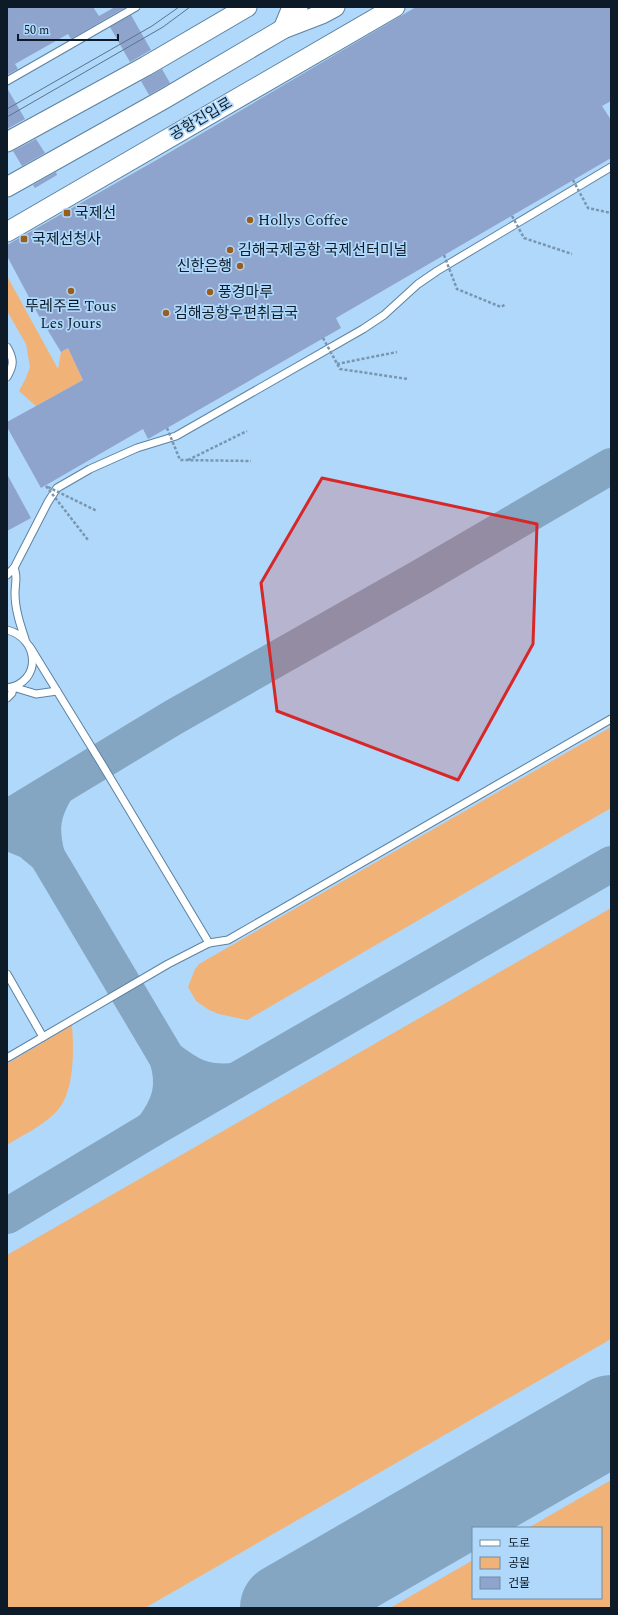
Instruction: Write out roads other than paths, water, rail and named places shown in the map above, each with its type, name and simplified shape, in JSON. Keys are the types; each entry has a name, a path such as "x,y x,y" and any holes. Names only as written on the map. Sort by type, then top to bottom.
{"main road":[{"path":"7,142 247,7"},
{"path":"283,29 290,12 298,7"},
{"path":"7,187 283,29 322,14 335,7"},
{"name":"공항진입로","path":"7,232 395,7"}],"lane":[{"path":"7,81 136,7"},
{"path":"7,575 14,568 48,502 57,488 90,469 137,448 176,436 384,316 418,284 437,271 611,167"},
{"path":"7,346 13,356 12,369 7,377"},
{"path":"14,568 18,575 15,592 17,616 25,639 209,944"},
{"path":"7,630 17,633 25,639"},
{"path":"10,687 22,682 28,675 32,666 33,656 30,647"},
{"path":"10,687 36,694 57,692"},
{"path":"7,698 12,693 10,687"},
{"path":"7,1058 168,964 209,944 228,940 611,719"},
{"path":"7,974 43,1037"}],"tram line":[{"path":"7,109 152,26 179,7"},
{"path":"7,117 163,27 190,7"}],"place":[{"name":"국제선","path":"67,213"},
{"name":"Hollys Coffee","path":"250,220"},
{"name":"국제선청사","path":"24,239"},
{"name":"김해국제공항 국제선터미널","path":"230,250"},
{"name":"신한은행","path":"240,266"},
{"name":"뚜레주르 Tous Les Jours","path":"71,291"},
{"name":"풍경마루","path":"210,292"},
{"name":"김해공항우편취급국","path":"166,313"}]}
